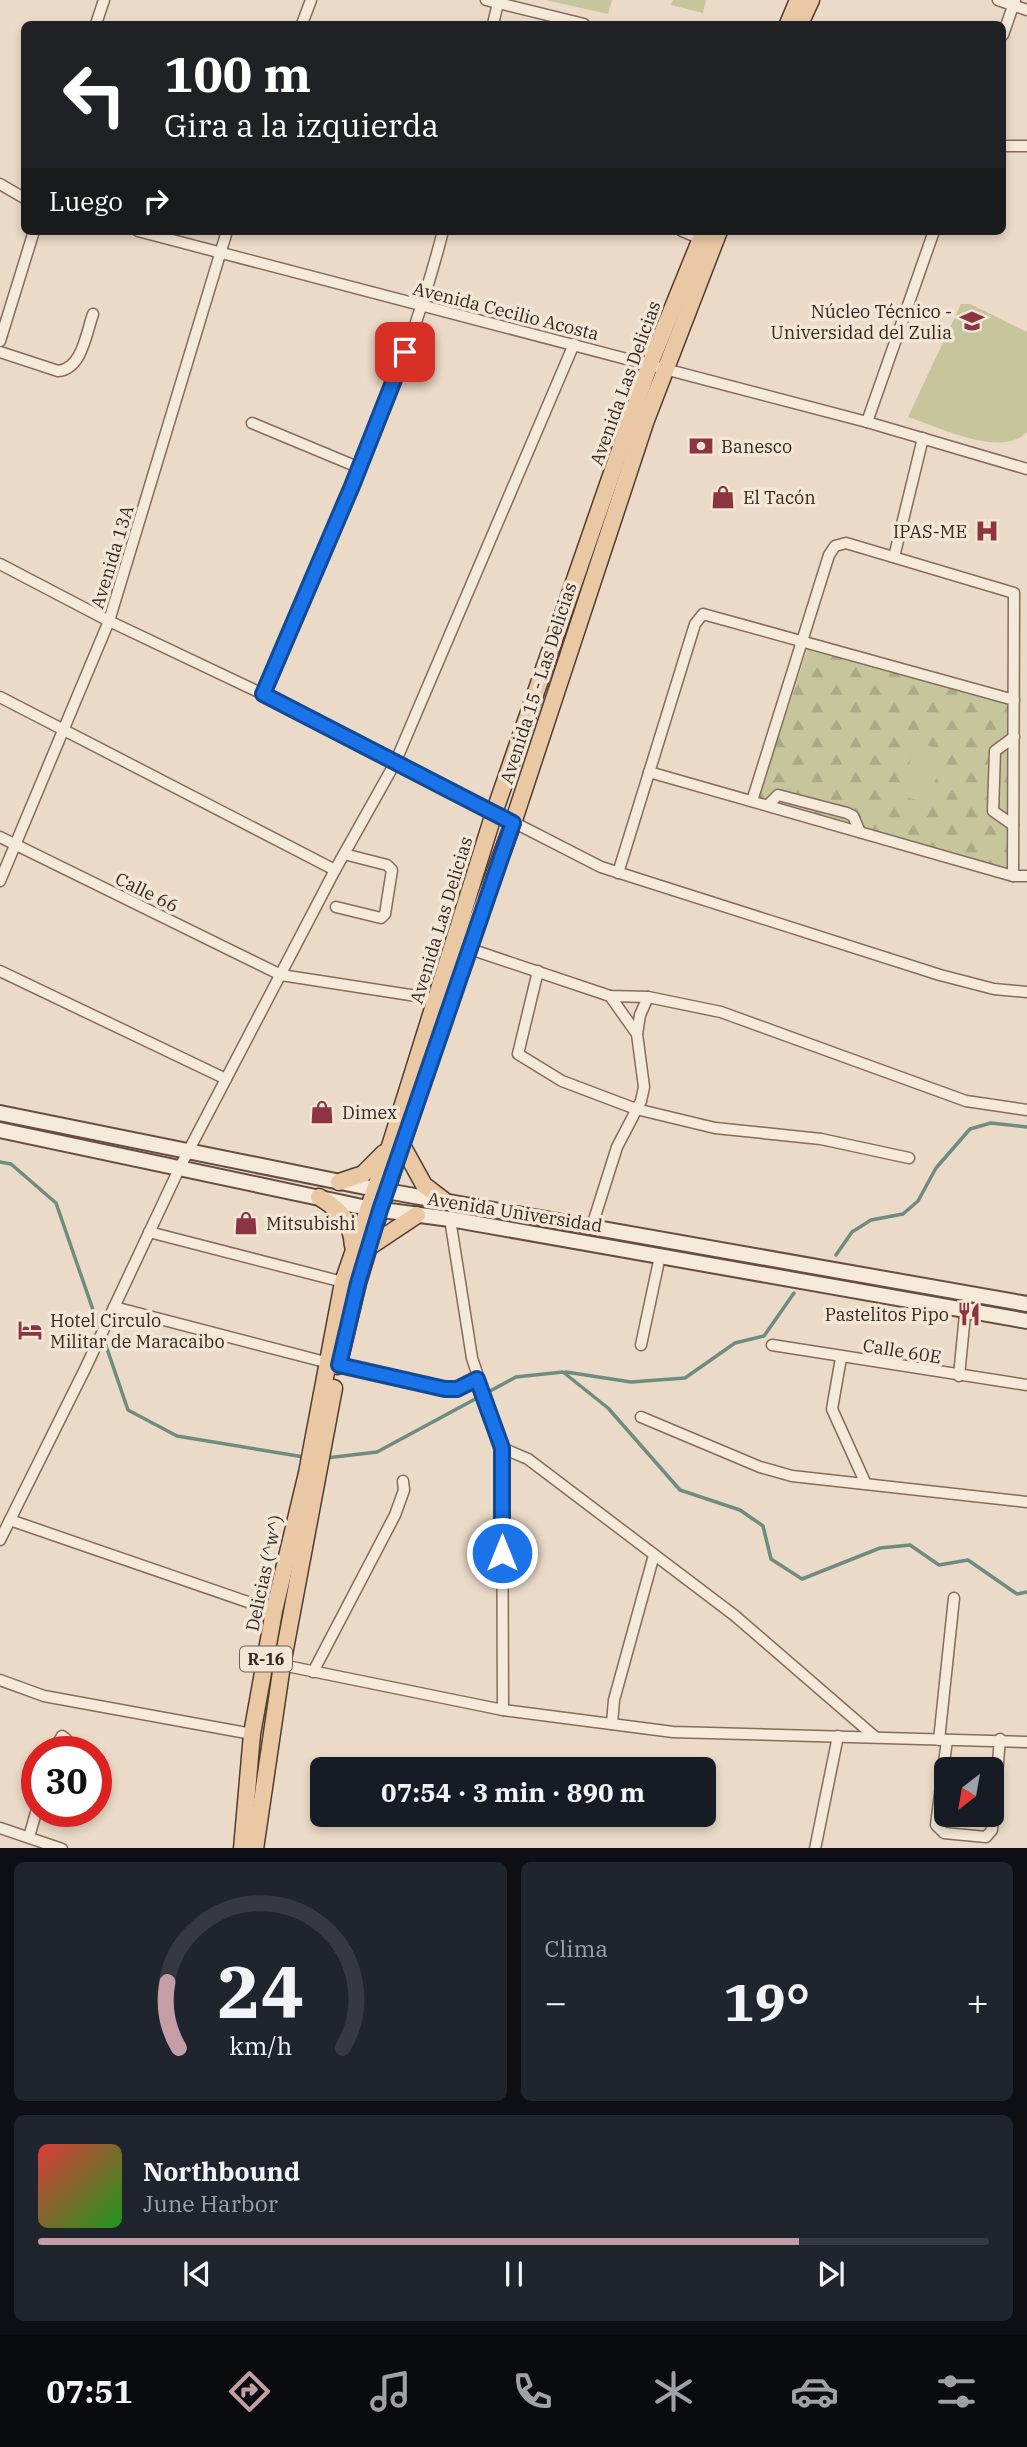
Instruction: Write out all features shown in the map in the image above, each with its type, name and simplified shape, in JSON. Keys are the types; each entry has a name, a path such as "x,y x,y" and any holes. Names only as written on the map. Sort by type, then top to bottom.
{"main road":[{"path":"789,21 798,0"},
{"path":"801,21 810,0"},
{"name":"Avenida Las Delicias","path":"313,1474 334,1364 343,1282 362,1248 397,1147 436,999 494,813 649,366 703,235"},
{"name":"Avenida 15 - Las Delicias","path":"397,1147 513,823 646,420 717,235"},
{"path":"339,1182 363,1174 397,1147 424,1185 446,1202"},
{"path":"319,1197 341,1210 362,1248 417,1215"},
{"name":"R-16","path":"334,1364 362,1248"},
{"name":"Delicias (^w^)","path":"242,1848 253,1734 274,1611 313,1474"},
{"name":"Delicias (^w^)","path":"255,1848 313,1474"}],"street":[{"path":"97,21 104,0"},
{"path":"303,21 311,0"},
{"path":"486,0 572,21"},
{"path":"998,0 1014,3 1027,10"},
{"path":"494,21 498,3"},
{"path":"1006,26 1014,3"},
{"path":"1006,146 1027,146"},
{"path":"0,184 21,196"},
{"path":"0,341 33,235"},
{"name":"Avenida Cecilio Acosta","path":"154,235 867,422 1027,469"},
{"name":"Avenida 13A","path":"0,881 109,621 226,235"},
{"path":"263,694 360,468 424,306 442,235"},
{"path":"867,422 933,235"},
{"path":"0,352 58,371 68,370 75,363 93,314"},
{"path":"1,1538 100,1338 179,1169 335,870 395,763 574,344"},
{"path":"251,422 360,468"},
{"path":"894,557 923,438"},
{"path":"752,801 804,641 828,555 835,546 845,543 1027,597"},
{"path":"0,564 109,621 263,694 513,823 618,873 940,975 994,989 1027,992"},
{"path":"1013,876 1014,593"},
{"path":"618,873 695,624 703,614 1014,701"},
{"path":"0,697 335,870"},
{"path":"1013,825 997,814 992,805 995,751 1014,737"},
{"path":"649,772 1013,876 1027,876"},
{"name":"Calle 66","path":"0,837 281,975 436,999"},
{"path":"337,907 380,918 385,914 392,870 387,864 344,854"},
{"path":"467,948 611,996 648,997 720,1012 966,1101 1027,1110"},
{"path":"0,971 226,1079"},
{"path":"538,971 519,1048 520,1058 562,1082 636,1109 715,1128 821,1139 909,1158"},
{"path":"611,996 637,1034"},
{"path":"592,1226 617,1147 644,1087 637,1034 640,1015 648,997"},
{"name":"Avenida Universidad","path":"0,1114 381,1190 1027,1304"},
{"name":"Avenida Universidad","path":"0,1130 374,1209 450,1219 1027,1321"},
{"path":"450,1219 465,1324 479,1384 502,1448 503,1710"},
{"path":"149,1232 343,1282"},
{"path":"641,1345 660,1256"},
{"path":"959,1376 969,1294"},
{"path":"113,1309 445,1389 479,1384"},
{"name":"Calle 60E","path":"772,1345 841,1358 1027,1385"},
{"path":"841,1358 832,1409 865,1482"},
{"path":"640,1417 760,1467 792,1476 1027,1502"},
{"path":"502,1448 528,1458 734,1615 874,1736"},
{"path":"313,1672 395,1515 404,1490 403,1481"},
{"path":"10,1520 274,1611"},
{"path":"612,1724 614,1700 654,1555"},
{"path":"954,1598 936,1825 944,1833 986,1837 992,1830 1000,1740"},
{"path":"282,1665 503,1710 673,1732 1027,1742"},
{"path":"0,1680 44,1696 253,1734"},
{"path":"815,1848 838,1736"},
{"path":"29,1837 32,1827"},
{"path":"0,1828 59,1848"}],"green space":[{"path":"546,0 612,0 608,14"},
{"path":"673,0 706,0 703,13 671,5"},
{"path":"961,304 970,304 1027,332 1027,432 1016,440 987,442 908,417"},
{"path":"808,647 1010,704 1007,868 759,797"},
{"path":"915,742 943,750 930,803 901,796"}],"waterway":[{"path":"836,1255 852,1232 871,1220 903,1214 918,1201 936,1168 970,1129 991,1123 1027,1127"},
{"path":"0,1162 11,1164 56,1203 100,1330"},
{"path":"566,1372 631,1382 685,1378 735,1343 764,1336 794,1293"},
{"path":"103,1337 128,1410 177,1436 304,1457"},
{"path":"326,1458 377,1452 516,1377 563,1372 608,1408 680,1490 740,1510 763,1526 771,1559 802,1579 880,1548 910,1545 939,1565 968,1560 1017,1594 1027,1592"}],"place":[{"name":"Núcleo Técnico - Universidad del Zulia","path":"972,321"},
{"name":"Banesco","path":"701,446"},
{"name":"El Tacón","path":"723,497"},
{"name":"IPAS-ME","path":"987,531"},
{"name":"Dimex","path":"322,1112"},
{"name":"Mitsubishi","path":"246,1223"},
{"name":"Pastelitos Pipo","path":"969,1314"},
{"name":"Hotel Circulo Militar de Maracaibo","path":"30,1330"}],"route":[{"path":"405,352 352,486 263,694 513,823 467,948 380,1210 358,1283 339,1365 445,1389 457,1389 477,1379 493,1416 502,1448 502,1553"}]}
